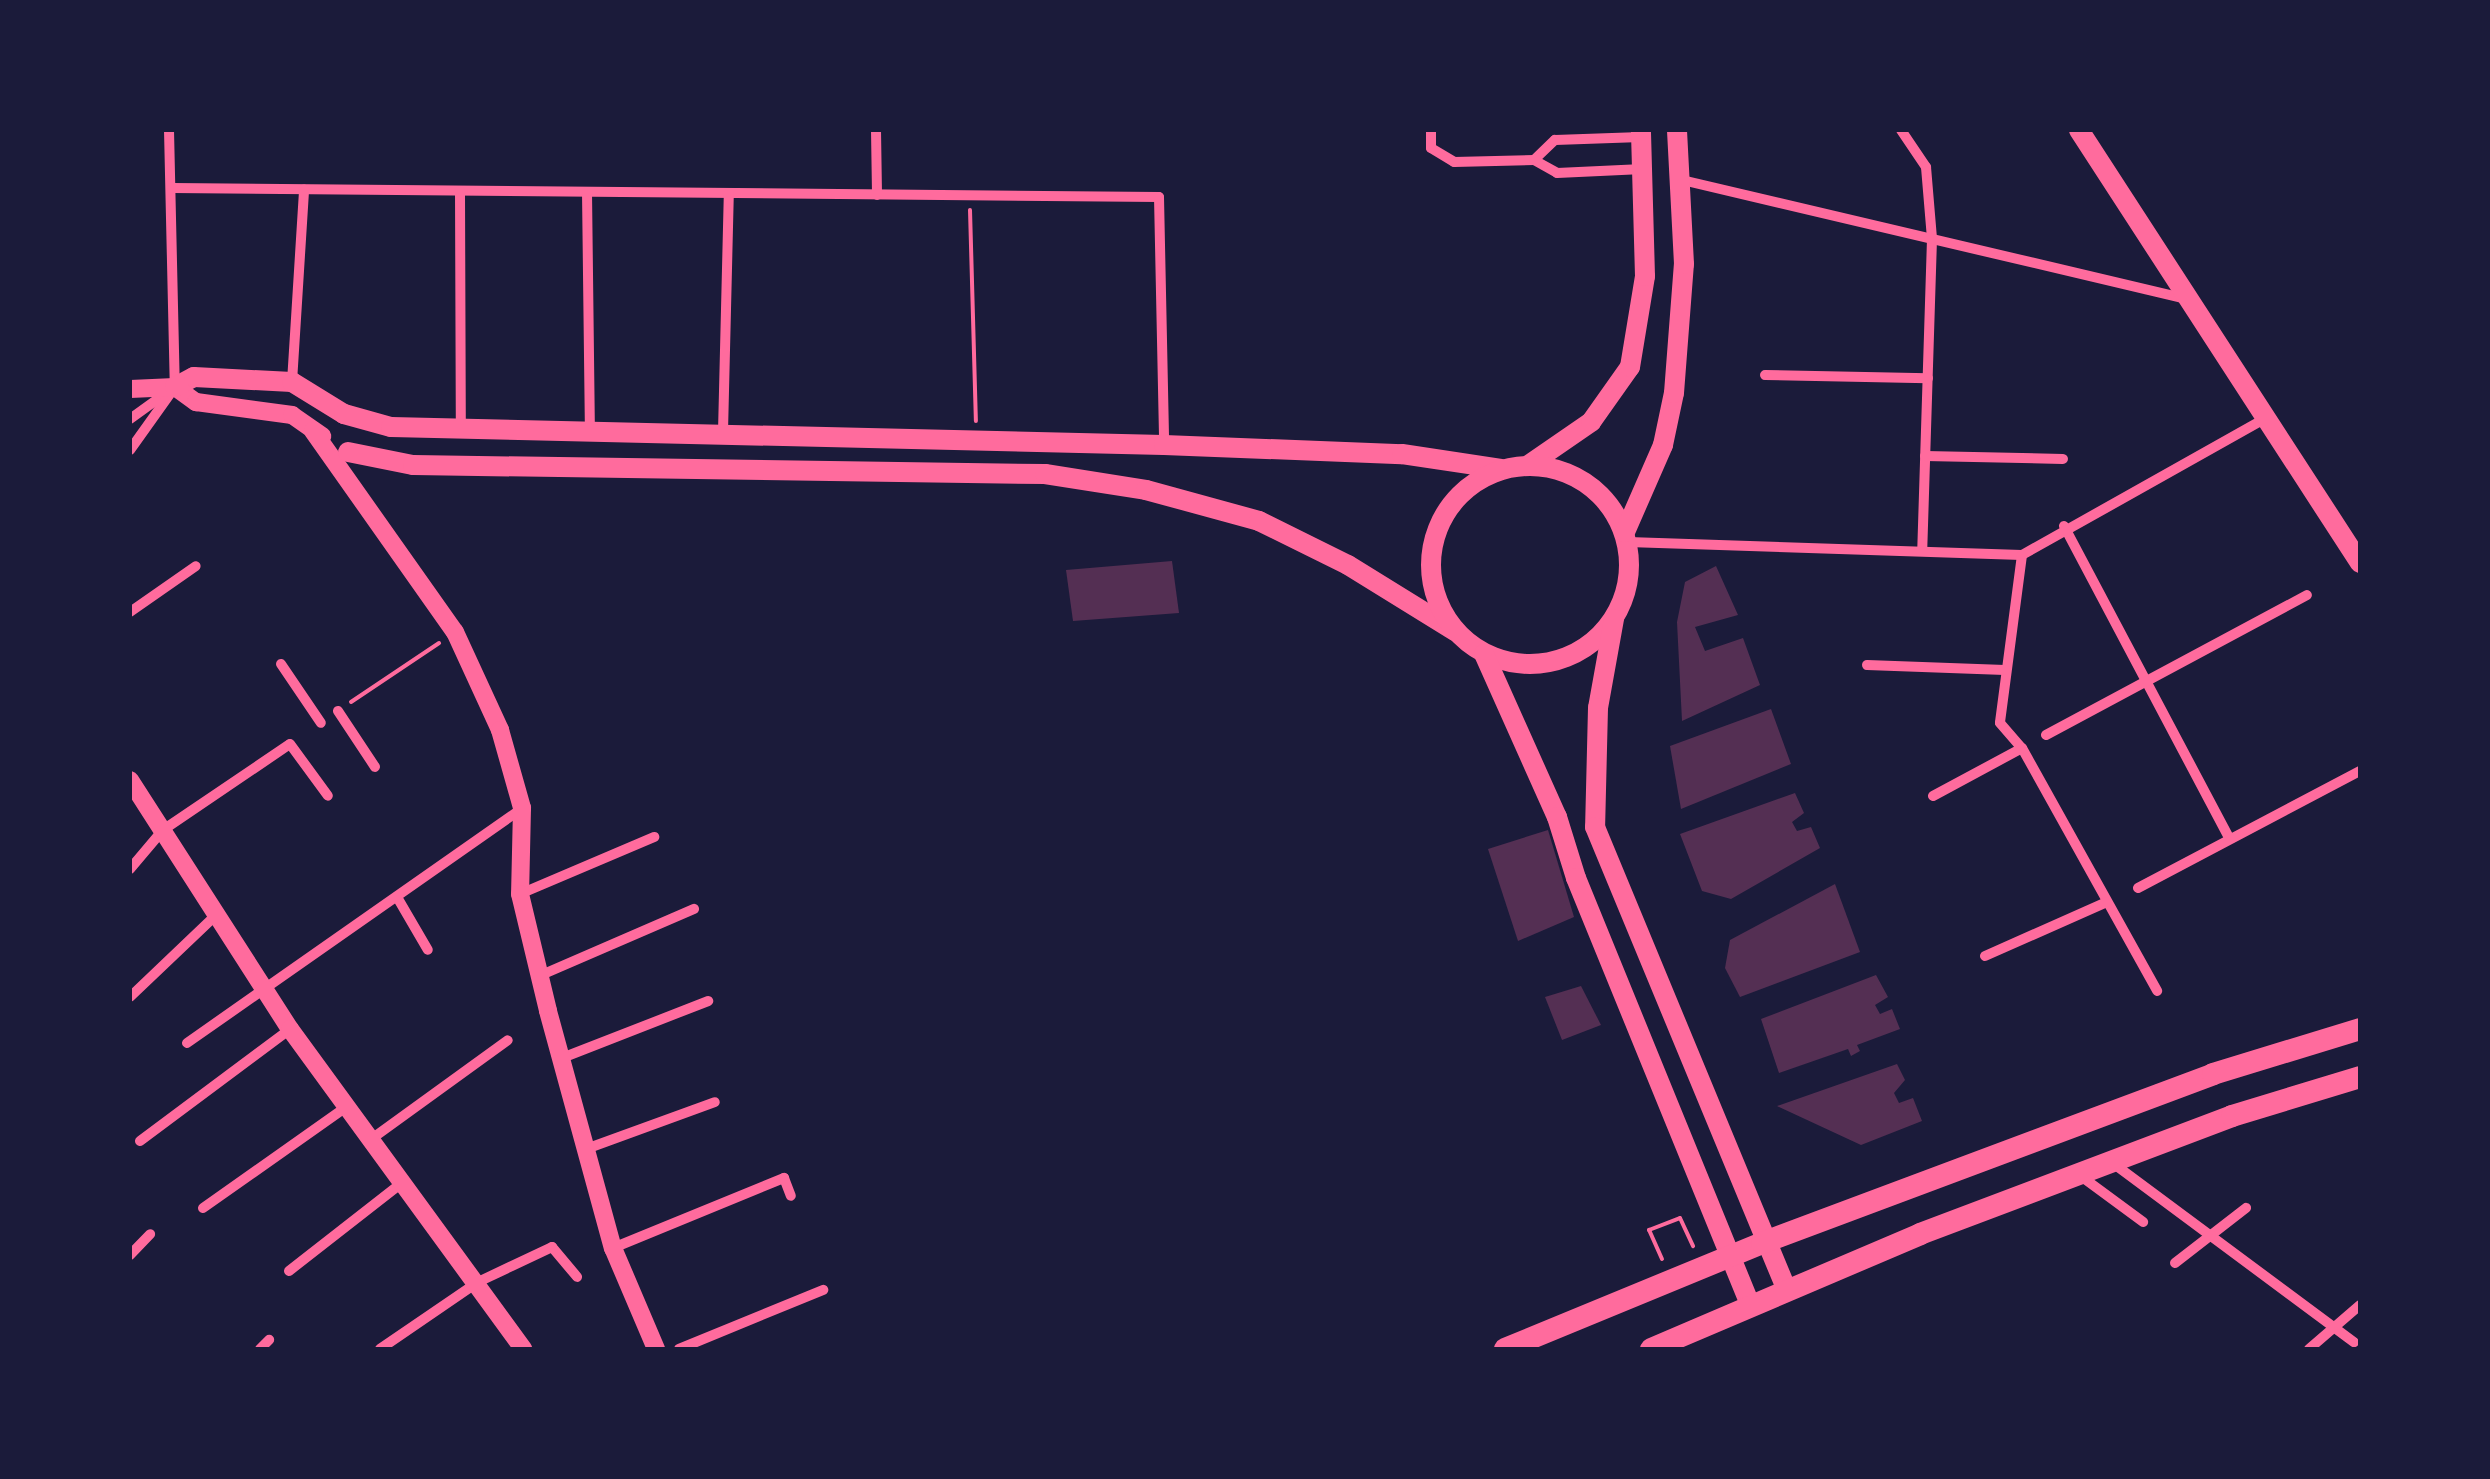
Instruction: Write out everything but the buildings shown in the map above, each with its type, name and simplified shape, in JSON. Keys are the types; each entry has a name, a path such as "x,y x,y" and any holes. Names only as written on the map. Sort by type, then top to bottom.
{"main road":[{"path":"1677,130 1682,180 1674,393 1663,445 1627,537 1628,582 1614,619 1598,708 1594,827 1762,1243 1786,1288"},
{"path":"2078,130 2269,416 2360,563"},
{"path":"174,387 194,377 292,382 344,414 391,426 1164,444 1402,454 1501,469 1530,464 1591,422 1630,368 1645,276 1641,134"},
{"path":"348,452 413,465 1046,474 1112,484 1259,521 1348,565 1484,654 1526,664 1570,657 1614,619"},
{"path":"1530,464 1589,483 1627,537"},
{"path":"1455,632 1440,608 1431,552 1454,500 1501,469"},
{"path":"1484,654 1557,817 1576,878 1750,1305"},
{"path":"1505,1349 1762,1243 2213,1074 2360,1029"},
{"path":"1651,1349 1786,1288 2110,1161 2360,1077"}],"street":[{"path":"130,450 174,387 169,130"},
{"path":"876,130 877,195"},
{"path":"1431,130 1431,148 1454,162 1534,160 1557,173 1644,168"},
{"path":"1901,130 1926,167 1932,239 1922,550"},
{"path":"1534,160 1555,140 1641,134"},
{"path":"1682,180 2192,301"},
{"path":"172,188 1160,198 1164,444"},
{"path":"292,382 304,189"},
{"path":"460,190 461,429"},
{"path":"587,192 590,431"},
{"path":"724,432 729,194"},
{"path":"1765,375 1928,378"},
{"path":"130,418 174,387"},
{"path":"130,389 174,387 196,402 292,415 348,452"},
{"path":"1627,537 2022,554 2064,526 2269,416"},
{"path":"313,432 455,632 500,730 522,808 520,894 540,976 613,1248 656,1349"},
{"path":"1925,456 2063,459"},
{"path":"2064,526 2230,839"},
{"path":"2022,554 2000,723 2022,748 2156,992"},
{"path":"130,612 196,566"},
{"path":"2046,735 2306,595"},
{"path":"281,664 321,723"},
{"path":"1867,665 2005,670"},
{"path":"338,711 375,768"},
{"path":"130,868 162,830 290,744 328,796"},
{"path":"1933,796 2022,748"},
{"path":"2138,888 2360,770"},
{"path":"130,780 290,1030 478,1282 523,1349"},
{"path":"187,1043 522,808"},
{"path":"520,894 654,837"},
{"path":"397,897 428,950"},
{"path":"1984,956 2108,902"},
{"path":"540,976 694,909"},
{"path":"130,997 216,916"},
{"path":"562,1058 708,1001"},
{"path":"140,1141 290,1030"},
{"path":"370,1140 508,1040"},
{"path":"586,1149 715,1102"},
{"path":"203,1208 346,1107"},
{"path":"2110,1161 2354,1342"},
{"path":"2078,1174 2142,1222"},
{"path":"613,1248 784,1178 791,1196"},
{"path":"289,1271 403,1182"},
{"path":"2175,1263 2246,1208"},
{"path":"130,1255 150,1234"},
{"path":"380,1349 478,1282 552,1247 577,1277"},
{"path":"679,1349 823,1290"},
{"path":"2309,1349 2360,1305"}],"path":[{"path":"970,196 976,439"},
{"path":"338,711 455,632"},
{"path":"1680,1218 1704,1270"}]}
